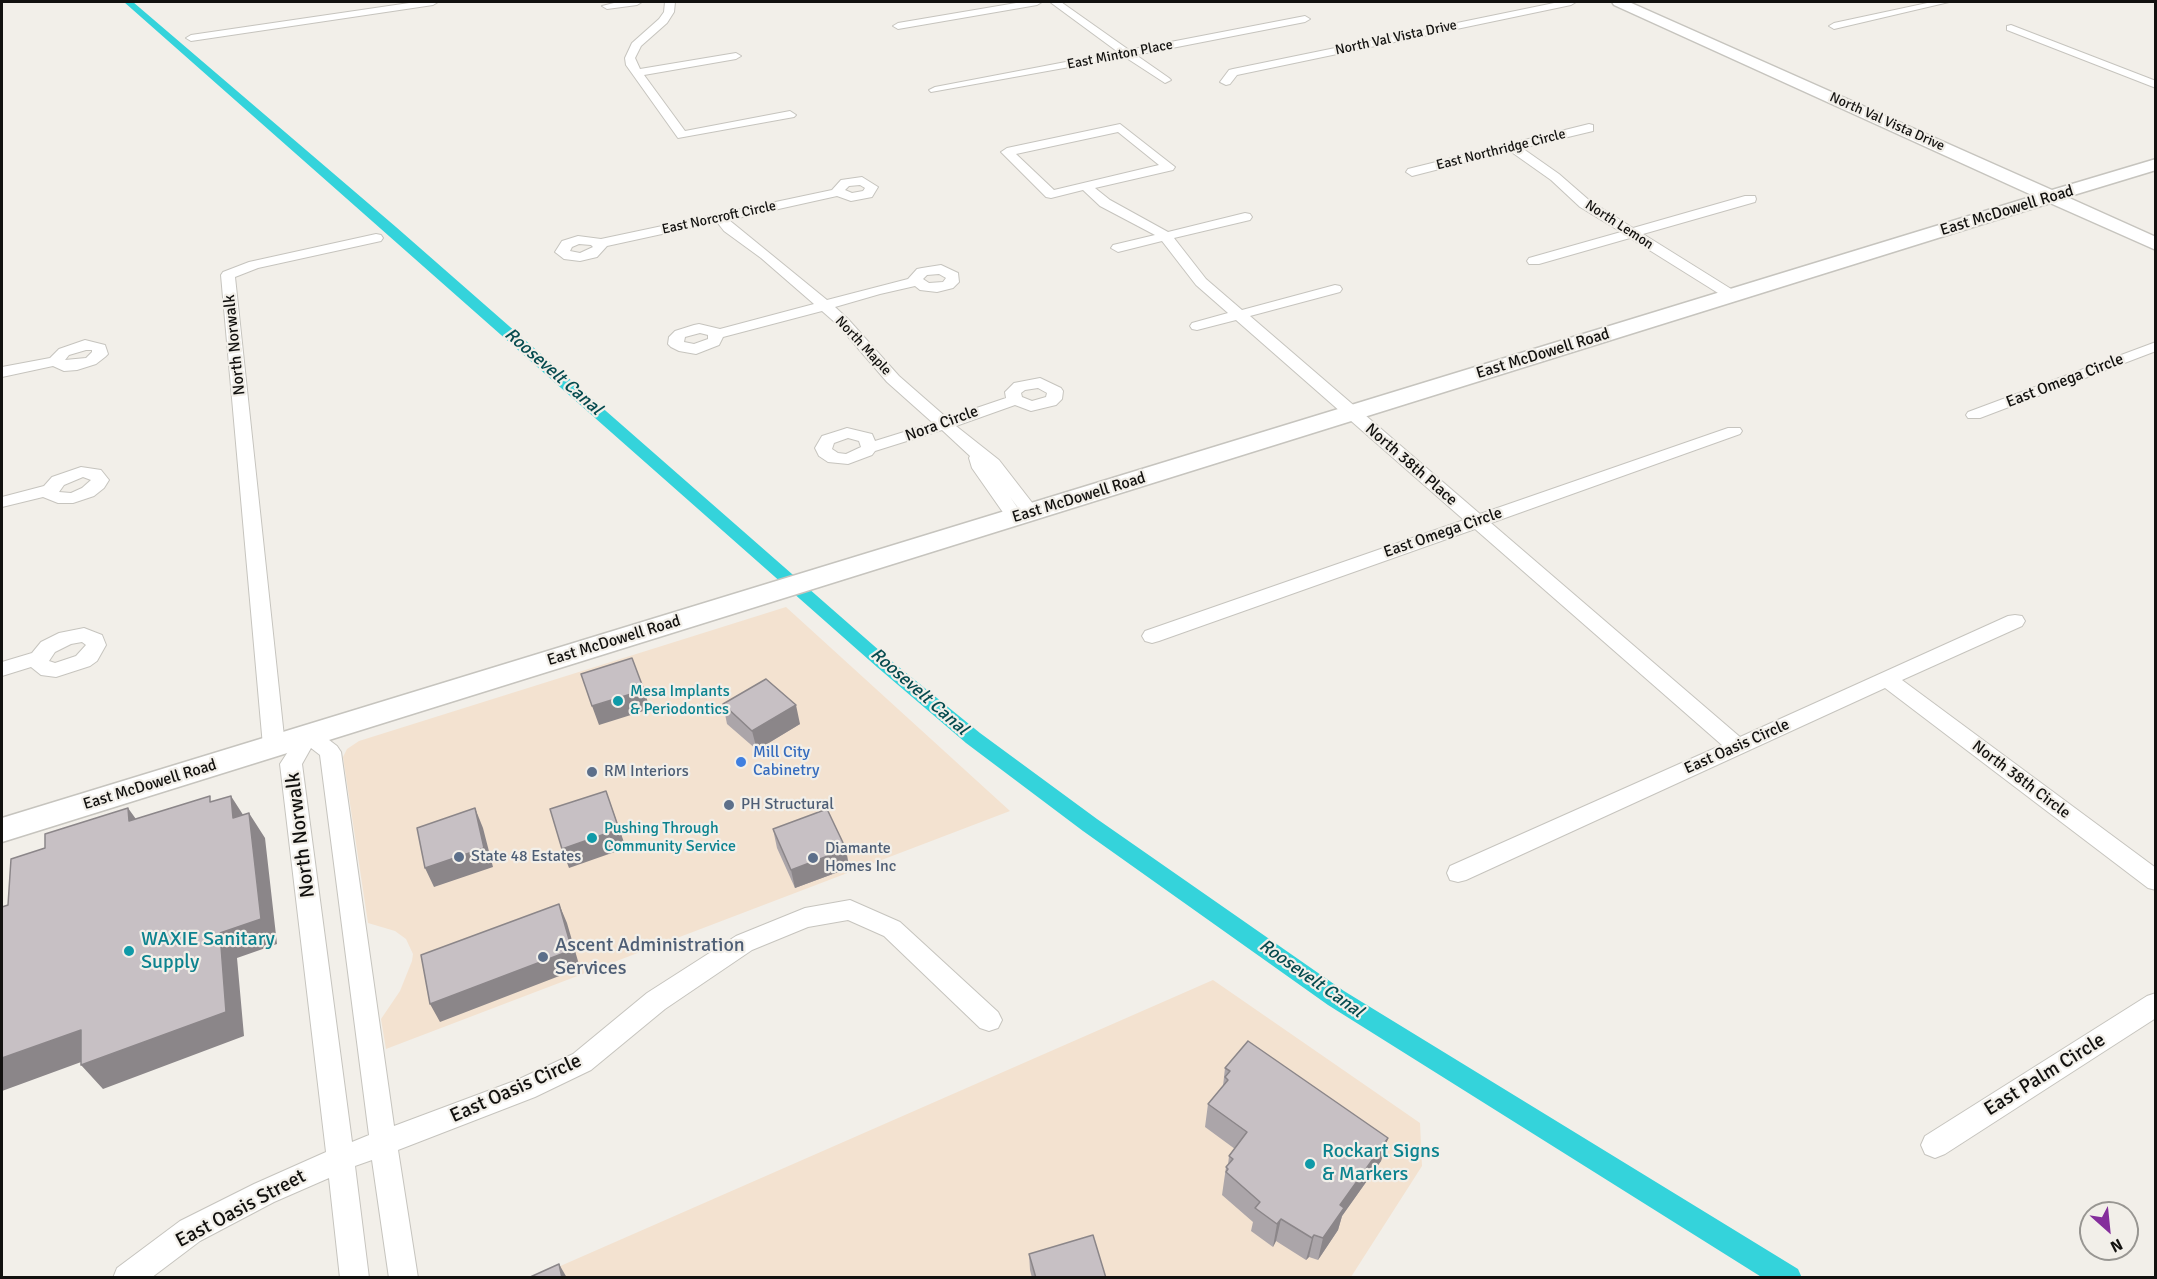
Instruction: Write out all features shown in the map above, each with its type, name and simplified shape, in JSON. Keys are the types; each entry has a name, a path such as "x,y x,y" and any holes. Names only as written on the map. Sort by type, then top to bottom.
{"main road":[{"name":"North Val Vista Drive","path":"1628,2 2059,195 2156,244"},
{"name":"East McDowell Road","path":"2,830 2156,164"},
{"name":"North Val Vista Drive","path":"2059,195 2156,232"}],"street":[{"path":"192,38 433,2"},
{"path":"607,6 637,2"},
{"path":"673,2 663,21 632,51 631,65 682,135 790,115"},
{"path":"898,26 1036,2"},
{"path":"1055,2 1165,80"},
{"name":"North Val Vista Drive","path":"1226,82 1233,72 1571,2"},
{"path":"1834,26 1935,2"},
{"name":"East Minton Place","path":"935,90 1305,19"},
{"path":"2011,28 2156,85"},
{"path":"637,73 736,56"},
{"path":"1120,128 1169,168 1086,186 1051,194 1006,152 1120,128"},
{"name":"East Northridge Circle","path":"1412,172 1589,128"},
{"name":"North Lemon","path":"1513,148 1556,177 1585,204 1731,295"},
{"name":"North 38th Place","path":"1086,186 1105,203 1165,237 1201,282 1238,315 1738,747"},
{"name":"East Norcroft Circle","path":"599,244 839,192"},
{"path":"1534,261 1750,199"},
{"name":"North Maple","path":"721,218 729,228 766,255 824,306 856,336 893,379 976,452 980,468 1023,515"},
{"path":"1118,248 1245,218"},
{"name":"North Norwalk","path":"274,746 228,275 254,265 376,238"},
{"path":"716,334 770,322 916,282"},
{"path":"1197,326 1335,289"},
{"name":"East Omega Circle","path":"1974,415 2156,346"},
{"path":"2,372 57,361"},
{"name":"Nora Circle","path":"869,447 889,443 1015,400"},
{"name":"East Omega Circle","path":"1152,636 1734,431"},
{"path":"2,501 50,490"},
{"name":"East Oasis Circle","path":"1458,873 2015,621"},
{"path":"2,669 39,658"},
{"name":"North 38th Circle","path":"1886,679 2156,881"},
{"name":"North Norwalk","path":"355,1278 362,1151 364,1014 330,752 309,735 291,764 362,1151 404,1278"},
{"name":"East Oasis Circle","path":"362,1151 526,1089 582,1062 656,1001 744,943 805,918 849,910 892,929 989,1020"},
{"name":"East Palm Circle","path":"1935,1145 2156,1005"},
{"name":"East Oasis Street","path":"127,1278 190,1231 264,1193 362,1151"}],"shaded area":[{"path":"786,607 1010,811 386,1049 381,1019 400,991 413,954 406,939 395,931 368,923 343,757 347,749 359,741"},
{"path":"1213,980 1420,1123 1422,1166 1351,1277 533,1278"}],"building":[{"path":"632,658 644,690 592,706 581,674"},
{"path":"766,679 796,705 752,731 723,704"},
{"path":"606,791 619,829 562,849 550,809"},
{"name":"WAXIE Sanitary Supply","path":"210,796 210,802 231,796 233,818 249,813 261,919 220,933 226,1012 81,1065 81,1030 2,1058 2,907 8,905 11,859 45,848 45,834 128,808 129,821"},
{"path":"475,808 484,848 425,868 417,828"},
{"path":"827,809 846,849 791,870 773,829"},
{"path":"559,904 572,950 430,1004 421,955"},
{"name":"Rockart Signs & Markers","path":"1248,1041 1388,1138 1340,1205 1344,1208 1323,1238 1314,1235 1312,1238 1281,1219 1277,1224 1255,1208 1260,1202 1226,1172 1228,1169 1226,1167 1233,1159 1229,1156 1247,1132 1208,1104 1228,1080 1225,1077 1230,1071 1225,1068"},
{"path":"1093,1235 1106,1278 1036,1278 1029,1254"},
{"path":"559,1264 562,1278 528,1278"}],"waterway":[{"name":"Roosevelt Canal","path":"128,2 392,230 883,663 973,738 1090,825 1336,998 1789,1278"}],"place":[{"name":"Mesa Implants & Periodontics","path":"618,701"},
{"name":"Mill City Cabinetry","path":"741,762"},
{"name":"RM Interiors","path":"592,772"},
{"name":"PH Structural","path":"729,805"},
{"name":"Pushing Through Community Service","path":"592,838"},
{"name":"State 48 Estates","path":"459,857"},
{"name":"Diamante Homes Inc","path":"813,858"},
{"name":"WAXIE Sanitary Supply","path":"129,951"},
{"name":"Ascent Administration Services","path":"543,957"},
{"name":"Rockart Signs & Markers","path":"1310,1164"}]}
